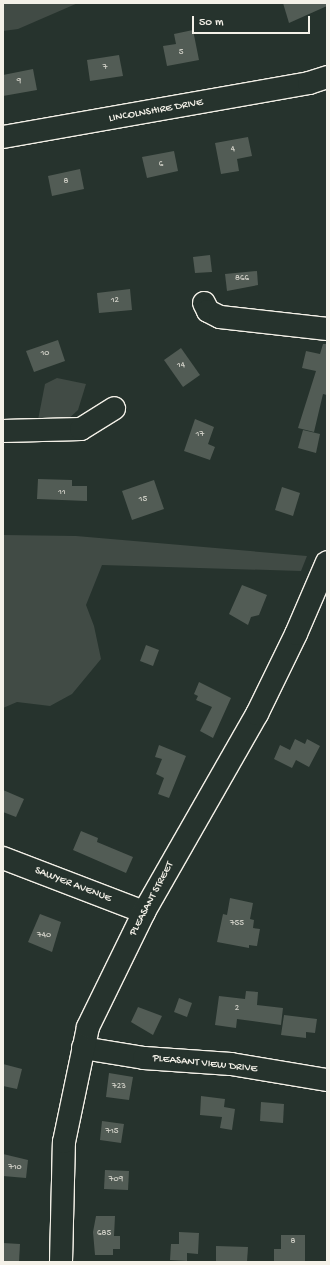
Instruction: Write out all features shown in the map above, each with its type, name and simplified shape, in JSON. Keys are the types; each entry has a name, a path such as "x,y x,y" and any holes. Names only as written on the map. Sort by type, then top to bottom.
{"street":[{"name":"LINCOLNSHIRE DRIVE","path":"3,137 321,82"},
{"path":"204,303 208,311 220,317 327,329"},
{"path":"3,431 81,429 114,408"},
{"name":"PLEASANT STREET","path":"61,1262 64,1142 88,1027 103,993 144,912 257,714 296,634 327,562"},
{"name":"SAWYER AVENUE","path":"3,858 144,912"},
{"name":"PLEASANT VIEW DRIVE","path":"83,1048 144,1058 231,1064 327,1080"}],"shaded area":[{"path":"3,3 78,3 18,29 3,31"},
{"path":"57,378 86,384 78,410 66,421 38,420 45,384"},
{"path":"3,535 76,536 307,556 301,571 102,565 86,605 94,626 101,659 72,694 50,706 17,702 3,708"}],"building":[{"path":"283,3 327,3 327,6 289,23"},
{"path":"193,30 199,60 167,66 163,46 176,44 174,34"},
{"path":"119,55 123,76 90,81 87,60"},
{"path":"33,69 37,90 3,96 3,75"},
{"path":"248,137 252,156 237,159 239,171 221,174 215,143"},
{"path":"174,151 178,171 147,178 142,157"},
{"path":"80,169 84,189 52,196 48,176"},
{"path":"210,255 212,272 195,273 193,257"},
{"path":"257,271 258,285 227,291 225,274"},
{"path":"130,289 132,310 99,313 97,293"},
{"path":"58,340 65,361 34,372 26,351"},
{"path":"323,344 327,344 327,395 323,394 314,432 298,428 316,371 302,368 306,351 320,354"},
{"path":"181,348 200,375 183,387 164,360"},
{"path":"195,419 214,427 208,444 215,447 210,460 184,451"},
{"path":"303,430 320,434 316,453 298,448"},
{"path":"38,479 72,480 72,486 87,486 87,501 37,499"},
{"path":"154,480 164,509 132,520 122,491"},
{"path":"282,487 300,493 293,516 275,510"},
{"path":"242,585 267,595 259,615 251,617 248,625 229,614"},
{"path":"146,645 159,650 153,666 140,661"},
{"path":"199,682 231,698 213,738 200,731 212,707 196,700 198,696 194,694"},
{"path":"295,739 305,744 307,739 320,746 309,767 296,760 292,768 274,759 280,745 290,750"},
{"path":"159,745 186,756 169,798 158,794 164,778 156,774 162,759 155,757"},
{"path":"3,790 24,799 16,817 3,812"},
{"path":"81,831 98,838 97,842 133,857 126,873 73,850"},
{"path":"230,898 253,903 250,919 254,920 253,928 260,929 257,946 249,945 249,948 217,942 223,914 227,915"},
{"path":"40,914 61,922 52,952 28,942"},
{"path":"246,991 258,992 257,1005 283,1008 281,1025 237,1019 236,1028 215,1025 219,996 245,999"},
{"path":"179,998 192,1003 187,1017 174,1012"},
{"path":"138,1007 162,1016 153,1035 131,1022"},
{"path":"284,1015 317,1019 315,1033 306,1032 306,1038 281,1035"},
{"path":"3,1064 22,1069 17,1089 3,1086"},
{"path":"109,1073 133,1077 129,1100 106,1097"},
{"path":"201,1096 225,1099 224,1107 235,1109 232,1130 220,1128 222,1117 200,1115"},
{"path":"261,1102 284,1104 283,1123 260,1121"},
{"path":"102,1121 124,1124 121,1143 100,1140"},
{"path":"3,1154 28,1160 26,1178 3,1176"},
{"path":"105,1170 129,1171 128,1190 104,1189"},
{"path":"96,1216 115,1216 114,1236 120,1236 120,1249 113,1249 113,1255 95,1255 93,1232"},
{"path":"179,1232 199,1233 198,1254 187,1253 187,1261 170,1260 171,1244 179,1244"},
{"path":"281,1235 305,1235 305,1262 274,1262 274,1249 281,1249"},
{"path":"3,1243 20,1244 19,1262 3,1262"},
{"path":"216,1246 248,1247 247,1262 216,1262"}]}
